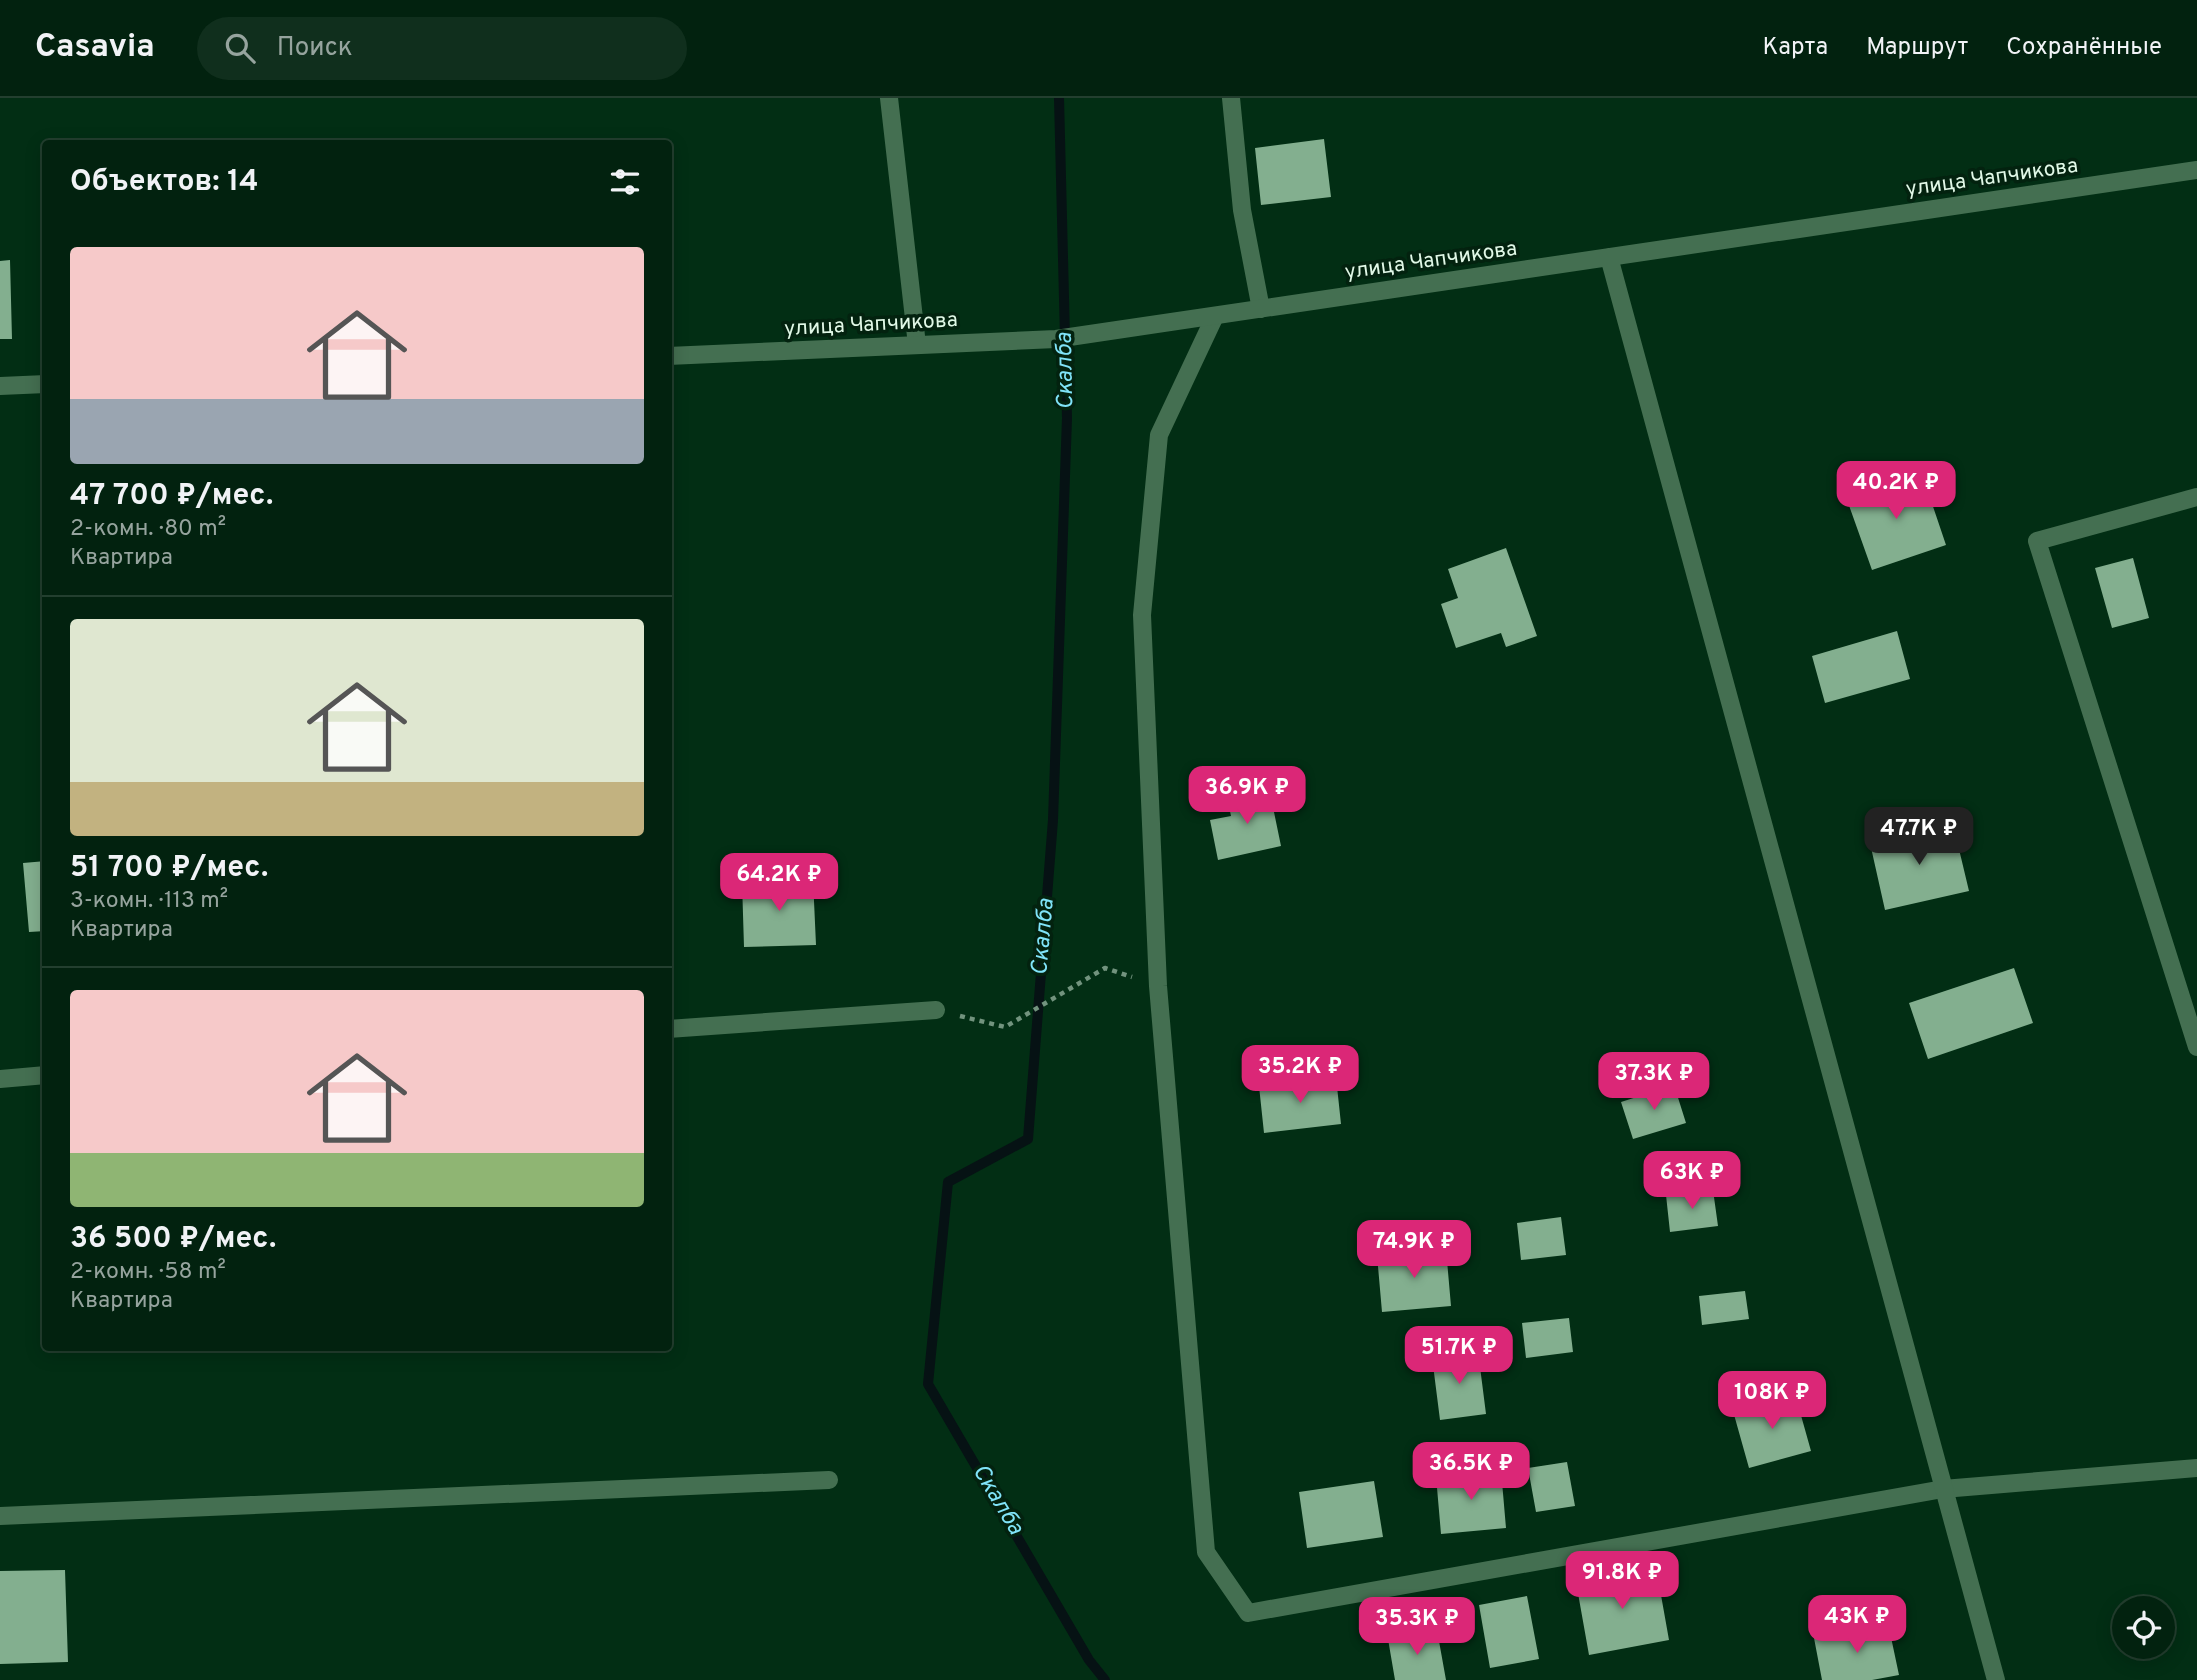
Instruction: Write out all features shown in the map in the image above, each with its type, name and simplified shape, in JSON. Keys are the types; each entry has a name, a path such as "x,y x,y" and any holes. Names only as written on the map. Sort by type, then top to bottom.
{"street":[{"path":"888,98 917,345"},
{"path":"1231,98 1242,210 1261,309"},
{"name":"улица Чапчикова","path":"672,356 1056,339 2197,170"},
{"path":"1609,257 1996,1680"},
{"path":"1215,316 1159,435 1142,615 1158,986 1206,1552 1248,1613 1943,1489 2197,1468"},
{"path":"0,386 42,384"},
{"path":"2197,497 2037,541 2197,1047"},
{"path":"672,1029 936,1010"},
{"path":"0,1079 42,1075"},
{"path":"0,1516 829,1480"}],"path":[{"path":"936,1010 1005,1027 1105,968 1158,986"}],"building":[{"path":"1324,139 1331,197 1261,205 1255,148"},
{"path":"10,260 12,339 0,339 0,261"},
{"path":"1921,471 1946,545 1872,570 1846,497"},
{"path":"1506,548 1537,636 1506,647 1501,633 1456,648 1441,604 1458,598 1448,569"},
{"path":"2133,558 2149,618 2112,628 2095,568"},
{"path":"1897,631 1910,679 1825,703 1812,656"},
{"path":"1269,788 1281,846 1218,860 1210,820 1231,816 1227,797"},
{"path":"1953,824 1969,891 1885,910 1870,843"},
{"path":"42,861 42,931 29,932 23,863"},
{"path":"813,879 816,945 744,947 742,882"},
{"path":"2014,968 2033,1023 1928,1059 1909,1003"},
{"path":"1336,1077 1341,1124 1264,1133 1259,1086"},
{"path":"1674,1085 1686,1123 1633,1139 1621,1102"},
{"path":"1713,1190 1718,1226 1670,1232 1666,1195"},
{"path":"1561,1217 1566,1255 1521,1260 1517,1223"},
{"path":"1446,1249 1451,1306 1382,1312 1377,1255"},
{"path":"1745,1291 1749,1319 1702,1325 1699,1296"},
{"path":"1569,1318 1573,1352 1526,1358 1522,1323"},
{"path":"1478,1351 1486,1414 1440,1420 1432,1357"},
{"path":"1795,1394 1811,1451 1749,1468 1733,1411"},
{"path":"1567,1462 1575,1506 1536,1512 1528,1468"},
{"path":"1501,1470 1506,1528 1441,1534 1436,1476"},
{"path":"1374,1481 1383,1537 1307,1548 1299,1492"},
{"path":"1656,1567 1669,1640 1589,1655 1576,1582"},
{"path":"65,1570 68,1662 0,1664 0,1571"},
{"path":"1527,1596 1539,1659 1490,1668 1479,1605"},
{"path":"1888,1623 1899,1675 1872,1680 1822,1680 1814,1638"},
{"path":"1437,1630 1446,1680 1395,1680 1388,1639"}],"waterway":[{"name":"Скалба","path":"1059,98 1067,418 1053,820 1028,1139 948,1182 928,1384 1089,1660 1105,1680"}]}
